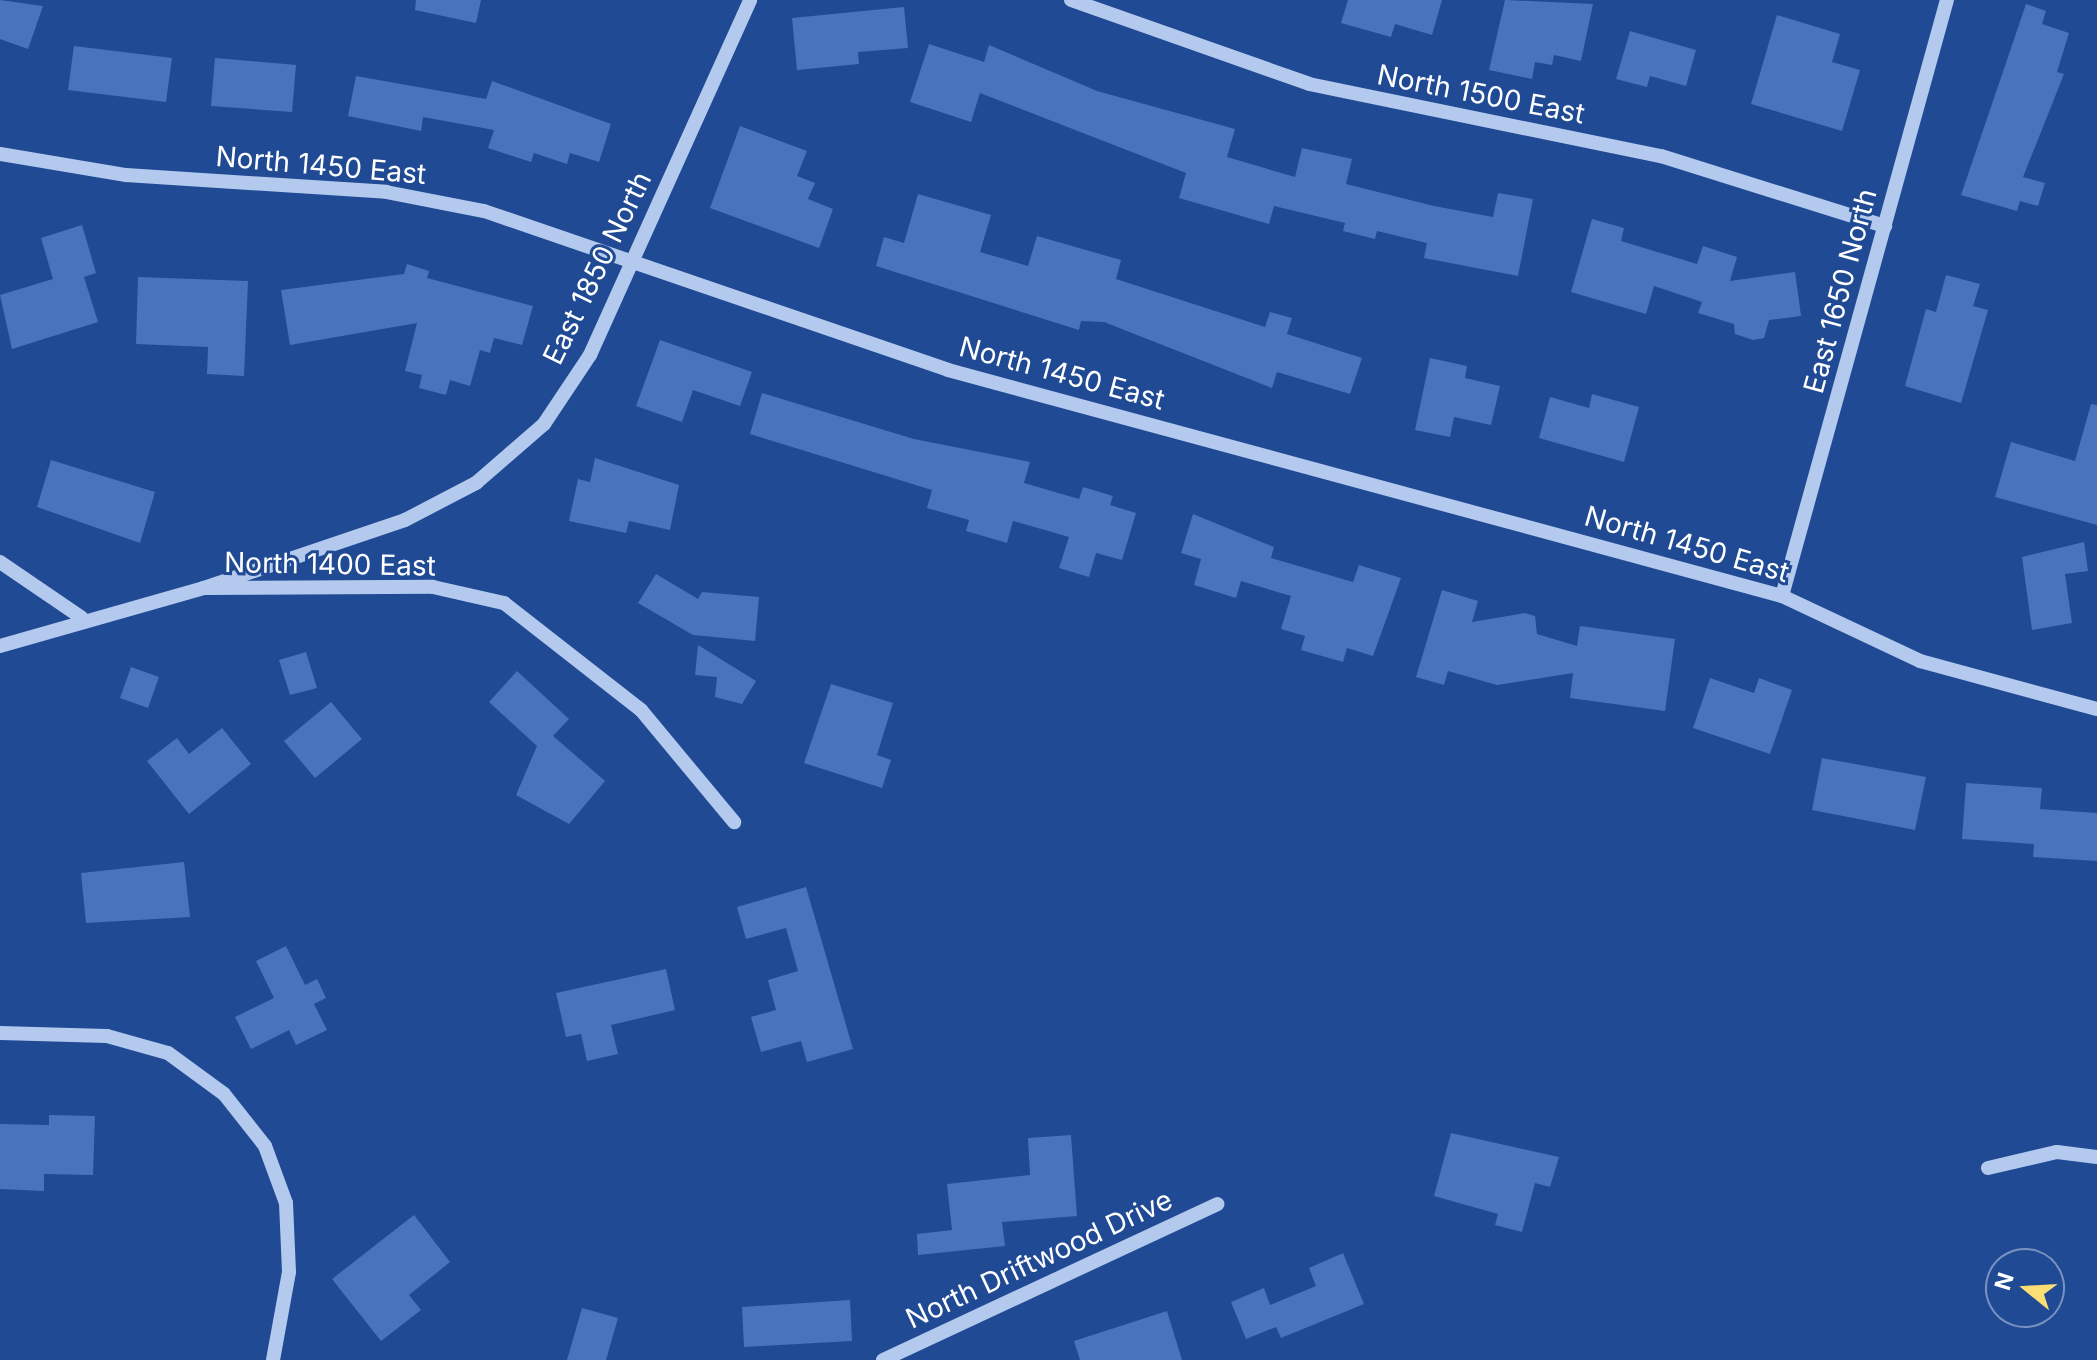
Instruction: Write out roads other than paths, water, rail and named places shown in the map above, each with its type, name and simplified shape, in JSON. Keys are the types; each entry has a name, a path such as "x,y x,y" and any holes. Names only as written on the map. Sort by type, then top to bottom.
{"street":[{"name":"East 1850 North","path":"204,588 405,520 476,483 544,424 590,355 750,0"},
{"name":"North 1500 East","path":"1071,0 1309,84 1661,156 1885,226"},
{"name":"East 1650 North","path":"1782,596 1947,0"},
{"name":"North 1450 East","path":"0,154 126,175 386,192 484,211 948,370 1782,596 1920,661 2097,709"},
{"path":"0,562 82,618"},
{"name":"North 1400 East","path":"0,646 82,618 204,588 433,587 504,603 641,710 734,822"},
{"path":"0,1033 107,1036 168,1053 224,1094 265,1146 286,1203 289,1272 273,1360"},
{"path":"1988,1168 2057,1152 2097,1157"},
{"name":"North Driftwood Drive","path":"883,1360 1217,1204"}]}
